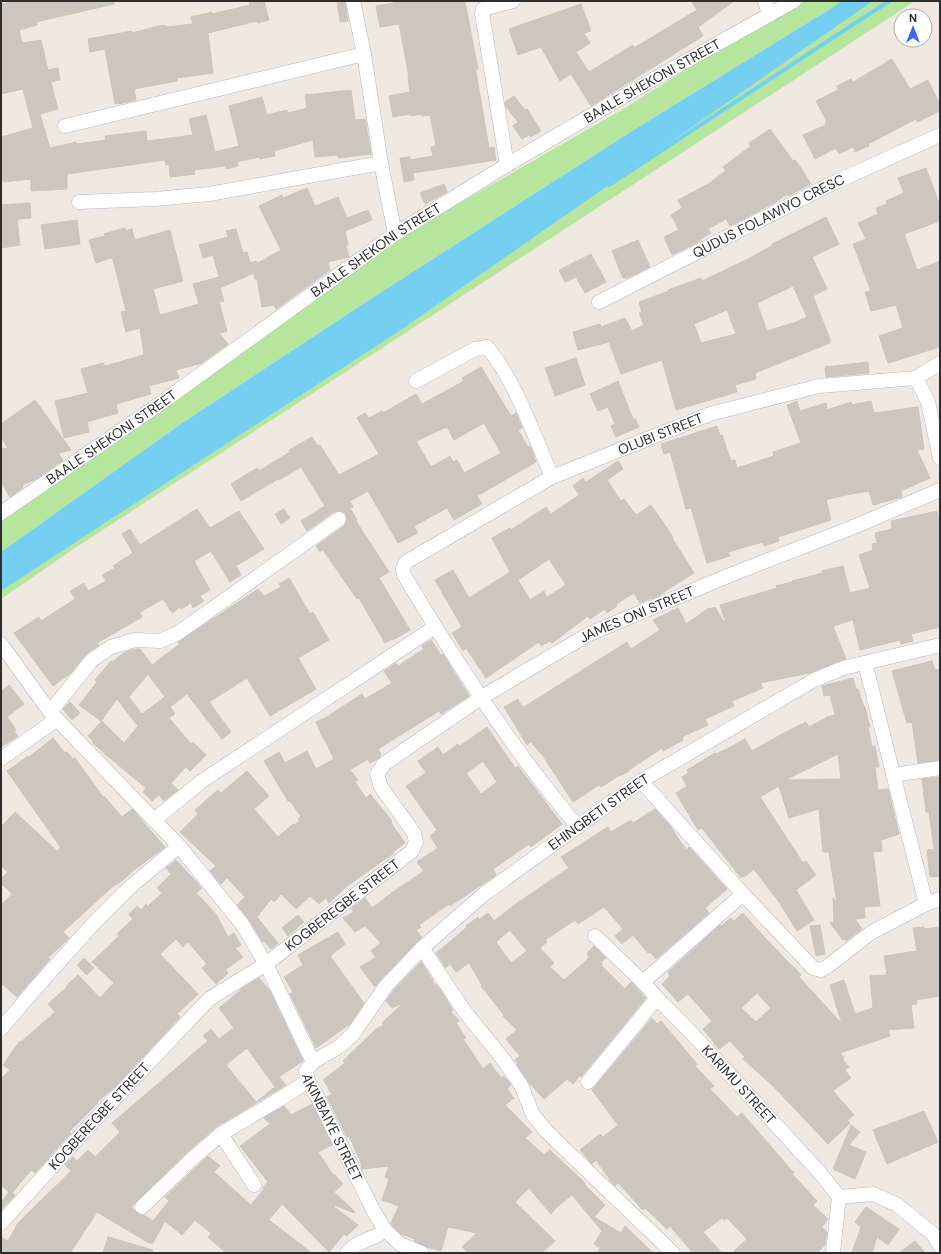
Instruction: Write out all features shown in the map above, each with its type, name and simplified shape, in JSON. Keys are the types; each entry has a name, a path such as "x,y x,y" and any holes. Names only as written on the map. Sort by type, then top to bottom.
{"street":[{"path":"353,1 364,54 381,162 395,234"},
{"path":"507,165 482,13 483,9 512,1"},
{"path":"765,1 769,15"},
{"name":"BAALE SHEKONI STREET","path":"1,514 161,403 395,234 507,165 794,1"},
{"path":"65,126 364,54"},
{"name":"QUDUS FOLAWIYO CRESC","path":"599,302 829,185 940,135"},
{"path":"79,202 155,199 209,194 381,162"},
{"path":"416,380 475,349 487,347 493,354 514,389 552,477"},
{"name":"OLUBI STREET","path":"435,627 404,575 403,568 406,562 552,477 710,414 819,386 916,378 940,363"},
{"path":"916,378 928,402 940,458"},
{"name":"JAMES ONI STREET","path":"482,697 589,634 730,575 852,528 940,490"},
{"path":"1,759 54,716 92,660 111,647 136,640 160,641 178,633 339,519"},
{"path":"154,820 202,781 435,627 548,792 578,827"},
{"name":"AKINBAIYE STREET","path":"1,644 54,716 178,846 242,924 266,964 313,1062 306,1071 308,1081 317,1096 373,1210 385,1230 400,1244 422,1253"},
{"name":"EHINGBETI STREET","path":"313,1062 340,1046 354,1034 386,986 422,948 484,894 641,781 814,680 843,668 940,645"},
{"path":"865,663 926,904"},
{"name":"KOGBEREGBE STREET","path":"1,1223 90,1125 209,999 266,964 412,851 416,842 414,833 381,787 377,774 384,764 482,697"},
{"path":"893,775 940,768"},
{"path":"641,781 743,894 813,968 821,970 872,932 926,904 940,899"},
{"path":"1,1029 92,926 129,888 178,846"},
{"path":"643,982 743,894"},
{"name":"KARIMU STREET","path":"595,936 643,982 700,1042 821,1174 839,1197"},
{"path":"422,948 465,1012 503,1059 521,1085 533,1115 547,1132 673,1253"},
{"path":"588,1082 657,998"},
{"path":"142,1207 192,1159 221,1134 308,1081"},
{"path":"221,1134 254,1185"},
{"path":"832,1253 839,1197 873,1194 896,1204 933,1234 940,1246"},
{"path":"347,1253 357,1244 376,1236 385,1230"}],"green space":[{"path":"796,1 843,1 629,133 363,304 181,424 1,552 1,515 399,238 625,108"},
{"path":"873,1 915,1 904,8 893,8 893,15 75,548 1,599 1,591 401,330"}],"water":[{"path":"843,1 873,1 401,330 1,591 1,552 181,424 363,304 629,133"}],"building":[{"path":"14,1 114,1 114,4 36,22 37,25 19,30 22,43 41,40 48,70 58,68 60,80 51,82 58,109 40,114 50,148 76,142 77,144 106,140 105,136 146,131 147,141 193,135 189,119 206,115 215,152 239,146 229,106 262,97 267,115 287,110 288,113 307,108 305,95 351,90 355,120 365,119 371,154 338,158 338,155 315,157 313,140 274,151 275,156 260,159 259,157 237,162 238,166 226,169 225,166 194,170 195,174 170,177 169,164 166,165 165,160 67,174 67,189 31,191 31,179 3,182 1,137 33,128 23,89 1,94 1,4"},
{"path":"249,1 264,1 269,20 258,23 257,21 208,33 213,73 177,78 177,81 134,89 136,100 115,104 105,49 90,52 88,39 132,31 132,33 162,25 165,25 166,27 193,24 191,17 212,12 212,14 250,5"},
{"path":"337,1 345,1 348,21 340,22"},
{"path":"394,1 465,1 478,70 475,66 489,148 494,147 496,160 413,173 414,180 404,182 400,158 410,157 410,160 433,156 431,147 436,146 430,115 422,116 421,114 411,116 410,114 393,117 389,96 410,92 409,77 399,24 380,27 376,6 394,3"},
{"path":"691,1 734,1 698,27 703,36 591,106 571,74 560,81 541,47 518,55 509,29 581,4 591,31 584,33 590,43 576,52 589,72 633,45 634,48 697,10"},
{"path":"892,59 910,89 928,80 940,105 940,111 917,122 916,119 868,144 869,146 855,152 853,147 839,154 836,148 815,159 803,135 826,125 825,123 827,122 816,101 838,90 837,86 851,79 853,82"},
{"path":"514,96 525,110 527,109 541,131 531,137 529,135 522,139 513,126 518,122 506,107 505,102"},
{"path":"770,129 793,161 795,160 811,184 788,196 787,194 776,202 730,226 726,219 708,229 711,233 699,240 700,241 672,255 664,237 679,230 671,215 682,208 678,200 712,182 726,171 723,167 751,146 749,143"},
{"path":"926,168 940,206 940,221 904,234 917,270 940,261 940,347 888,363 879,336 903,328 896,305 871,311 865,292 871,291 853,244 866,239 858,223 878,214 876,208 887,204 886,201 904,193 898,178"},
{"path":"444,184 447,192 425,204 420,193"},
{"path":"307,188 315,206 338,197 347,218 368,210 372,220 345,231 349,257 328,262 330,270 276,309 274,305 262,307 257,279 255,279 254,273 220,288 224,301 219,302 227,331 219,333 228,344 202,363 176,370 179,378 149,386 151,394 116,404 118,413 87,422 89,432 64,438 55,401 88,393 81,369 103,363 105,366 144,355 140,328 126,332 121,312 126,311 113,260 111,258 96,263 89,240 105,236 104,234 125,228 125,231 132,229 135,240 170,230 183,281 153,289 160,315 199,304 193,284 219,277 213,255 203,258 199,245 228,237 226,231 236,229 243,253 247,252 250,263 256,261 258,263 281,250 259,206 282,195 283,198"},
{"path":"30,203 31,218 17,219 20,245 1,248 1,224 3,224 1,205"},
{"path":"826,217 839,244 812,257 827,289 813,296 830,339 830,343 755,373 756,379 735,385 737,392 676,410 662,360 621,374 609,342 578,350 573,332 600,324 601,327 625,318 632,331 644,325 639,313 642,312 639,302 701,278 702,281 748,259 773,245 772,244","holes":["793,286 807,317 767,331 757,303","727,310 736,334 701,343 694,324"]},
{"path":"77,220 80,244 45,249 41,225"},
{"path":"638,240 650,267 627,278 623,278 612,251"},
{"path":"591,254 606,282 585,293 576,277 565,282 559,270"},
{"path":"576,358 585,385 555,396 545,368"},
{"path":"868,362 869,373 826,377 825,367"},
{"path":"481,367 511,416 516,413 522,428 518,430 528,447 530,446 536,462 477,496 482,504 454,520 447,508 414,526 418,533 398,543 368,491 350,501 353,507 350,508 357,520 356,521 389,572 379,578 410,630 385,643 359,598 357,599 323,550 320,552 316,546 344,526 347,519 346,514 342,511 334,512 307,531 301,521 325,506 301,467 241,501 231,484 257,468 259,471 290,452 289,450 312,437 318,446 320,445 339,475 379,454 357,418 365,413 369,418 382,411 383,413 416,394 422,404 464,381 462,378","holes":["484,423 501,453 464,473 457,460 453,462 450,456 431,467 416,441 447,427 454,440"]},
{"path":"618,381 633,419 635,419 639,427 616,437 611,426 615,424 608,407 598,411 590,394"},
{"path":"35,400 71,450 58,453 63,460 36,479 22,485 23,487 10,497 3,485 1,471 1,449 8,448 1,437 1,424"},
{"path":"797,401 800,411 826,403 827,410 851,402 852,405 871,401 874,413 918,407 924,449 917,450 930,478 901,491 902,497 873,505 869,491 826,500 831,520 778,537 779,541 764,546 763,542 728,552 730,556 707,563 691,508 686,509 670,452 664,454 661,444 717,426 720,436 722,435 731,461 735,460 737,468 774,456 773,452 801,443 787,405"},
{"path":"618,461 623,469 607,480 621,501 624,499 636,515 651,505 673,537 672,538 694,573 656,597 640,603 634,593 616,604 617,606 607,613 605,609 590,619 588,616 552,643 550,641 541,646 539,642 486,678 466,648 463,651 452,633 462,627 435,580 453,570 469,598 510,572 492,538 510,528 511,530 546,507 551,514 579,495 573,486 583,478 586,482","holes":["549,559 566,585 547,597 544,591 530,600 518,580"]},
{"path":"197,509 210,528 239,511 264,549 236,566 241,575 230,582 211,551 194,561 210,590 200,596 204,601 193,608 191,603 181,609 180,607 172,613 163,599 140,612 142,617 97,643 99,645 86,654 71,673 53,686 14,633 39,617 41,621 75,599 70,591 84,583 88,591 106,581 102,575 115,568 113,566 133,553 122,534 130,529 140,545"},
{"path":"284,509 290,518 281,524 275,514"},
{"path":"937,511 940,528 940,561 938,561 940,579 940,627 911,634 913,641 901,644 900,640 860,650 853,620 833,626 846,659 809,673 760,683 763,688 732,701 734,706 705,719 708,725 682,737 683,740 663,751 662,748 629,771 601,787 599,785 573,802 543,756 531,742 527,745 504,707 518,699 522,707 524,707 627,642 631,649 660,630 653,620 678,608 686,624 709,608 715,607 723,621 725,620 720,605 777,588 776,586 792,581 823,573 822,571 843,566 850,593 870,588 859,555 873,550 872,544 877,543 875,533 892,529 891,521"},
{"path":"289,578 310,614 313,612 329,640 298,658 316,689 270,716 247,678 209,702 231,732 222,739 187,694 170,707 175,714 169,718 191,744 193,742 206,755 190,771 186,767 171,783 178,790 164,801 159,795 152,801 143,792 146,788 105,754 92,742 93,741 88,736 102,721 124,743 138,726 117,699 101,721 79,705 97,682 95,680 111,661 112,662 125,652 140,649 152,665 180,644 178,642 258,589 264,596 281,587 279,584","holes":["148,674 165,697 142,714 129,697"]},
{"path":"431,640 441,655 443,654 469,696 441,714 439,711 378,749 381,755 379,758 370,763 368,759 350,770 358,780 355,782 366,798 370,794 392,821 391,823 405,843 393,852 394,853 347,886 329,903 326,898 319,904 310,896 296,909 281,894 274,902 271,899 257,917 278,943 271,949 264,941 263,942 237,905 245,897 227,878 221,884 210,871 216,866 180,832 198,814 195,810 218,790 221,793 247,771 269,796 254,809 278,837 293,824 294,825 300,821 298,819 301,816 290,801 288,801 264,761 279,752 285,763 307,751 316,769 334,759 316,722 325,718 362,694 365,699 392,683 384,671 396,663 398,666 424,649 422,646"},
{"path":"932,661 935,670 940,669 940,760 918,763 912,722 907,723 892,671"},
{"path":"853,678 856,689 858,689 865,707 870,727 868,727 872,747 875,746 879,767 875,767 878,790 888,789 899,834 881,840 882,851 873,852 880,906 864,907 865,918 855,919 862,929 846,941 844,939 843,940 830,923 834,922 833,898 837,904 829,852 823,852 819,809 789,818 779,786 760,797 803,863 806,861 816,875 796,890 814,920 797,931 779,902 754,869 741,878 702,828 698,830 676,793 687,786 682,777 689,773 687,770 715,753 716,754 725,750 745,739 752,751 806,722 809,727 826,717 835,715 830,695 824,696 822,686","holes":["838,754 841,779 785,780"]},
{"path":"9,685 24,704 7,717 16,730 14,731 18,736 1,747 1,691"},
{"path":"70,702 80,713 72,720 63,709"},
{"path":"487,727 515,768 518,766 562,824 531,847 529,844 493,869 496,875 489,880 450,906 449,904 419,925 421,927 416,930 422,937 375,987 360,967 376,957 371,951 381,943 365,926 355,932 343,918 354,912 351,909 365,898 372,908 424,871 417,862 438,848 430,836 437,830 406,786 426,773 418,761 438,747 443,755 458,744 460,746","holes":["483,761 497,782 481,794 466,773"]},
{"path":"53,738 65,753 67,752 73,759 75,758 103,797 104,796 122,817 132,809 165,847 130,873 122,881 112,887 63,932 69,938 48,958 50,959 17,997 1,983 1,905 12,894 1,883 1,879 8,872 1,866 1,827 15,812 57,851 61,848 7,771 28,756 29,757"},
{"path":"940,777 940,848 934,849 929,812 926,812 922,779"},
{"path":"655,809 671,827 686,850 689,847 727,889 705,908 709,913 656,959 650,952 648,953 633,935 622,944 615,936 623,929 604,907 578,924 575,920 545,940 547,942 540,948 554,963 550,967 564,980 589,958 588,952 594,946 606,958 601,962 603,964 601,965 625,989 631,982 646,998 581,1077 580,1075 573,1084 567,1079 544,1099 530,1084 517,1065 518,1064 515,1060 520,1056 506,1039 517,1030 503,1016 504,1015 481,986 482,985 469,963 456,972 450,964 446,968 436,953 478,917 479,920 488,913 494,921 517,903 569,868 561,857 608,827 611,832 631,820 633,823","holes":["510,930 527,951 511,963 496,942"]},
{"path":"940,849 940,876 930,877 927,850"},
{"path":"176,860 202,888 196,893 216,914 228,937 234,933 241,945 235,948 243,957 225,970 228,973 216,984 202,968 207,964 188,942 183,947 176,939 160,954 198,994 177,1014 180,1017 116,1086 97,1102 98,1103 69,1132 71,1133 35,1173 31,1170 12,1193 15,1195 1,1210 1,1202 9,1192 1,1185 1,1079 10,1070 3,1065 20,1041 21,1042 55,1012 48,1004 78,975 100,998 114,983 92,962 119,936 117,934 133,919 129,914 137,906 141,910 146,904 148,906 162,893 157,888 171,874 166,868"},
{"path":"743,913 793,966 801,975 799,977 842,1024 830,985 844,980 855,1014 873,1008 870,976 887,975 884,956 917,951 913,928 924,927 924,929 940,927 940,996 916,1000 917,1004 911,1005 914,1028 888,1030 890,1036 840,1053 844,1058 842,1059 849,1067 845,1070 851,1078 833,1091 854,1115 847,1121 850,1123 828,1144 772,1085 743,1059 745,1057 730,1041 719,1049 703,1029 712,1021 688,994 678,1002 662,984 670,976 668,972 720,925 721,926 731,918 734,921","holes":["757,993 771,1008 756,1022 741,1008"]},
{"path":"298,915 304,922 288,936 282,928"},
{"path":"820,925 825,954 816,956 810,926"},
{"path":"338,932 345,944 330,956 364,1003 350,1024 316,1048 290,994 293,992 284,977 303,965 298,955"},
{"path":"84,958 94,968 87,975 77,965"},
{"path":"421,962 433,980 432,981 440,989 453,1010 451,1012 459,1021 456,1023 466,1038 463,1039 483,1069 490,1063 501,1078 504,1076 511,1085 507,1089 514,1098 505,1105 532,1132 525,1138 544,1155 550,1150 585,1183 584,1184 605,1205 594,1217 621,1233 625,1226 653,1253 597,1253 600,1248 594,1244 602,1231 572,1195 558,1206 551,1214 529,1188 515,1202 555,1241 542,1253 468,1253 462,1247 477,1233 448,1227 441,1251 414,1241 415,1239 401,1234 392,1225 391,1223 399,1206 382,1200 389,1179 385,1177 389,1166 362,1169 360,1158 349,1136 347,1137 327,1097 332,1094 323,1080 345,1063 343,1061 376,1029 384,1025 382,1023 403,1003 392,1008 386,1001 393,991"},
{"path":"259,978 270,991 303,1061 279,1077 286,1085 216,1127 186,1153 131,1207 139,1215 144,1215 153,1221 169,1201 165,1197 208,1156 220,1166 214,1172 251,1205 268,1182 240,1146 270,1124 264,1118 284,1106 291,1115 312,1104 332,1145 318,1152 333,1175 334,1174 343,1184 334,1192 355,1212 354,1213 335,1205 334,1207 358,1225 347,1236 344,1234 329,1252 282,1204 269,1220 312,1253 226,1253 208,1237 211,1233 195,1220 182,1235 165,1221 153,1243 149,1243 97,1212 70,1253 1,1253 1,1237 8,1241 18,1223 71,1171 65,1165 73,1157 77,1161 88,1150 95,1157 120,1132 112,1123 208,1041 203,1036 211,1029 219,1039 234,1028 219,1008 241,989","holes":["247,1048 275,1087 256,1102 226,1065"]},
{"path":"652,1018 657,1024 661,1021 697,1064 695,1066 714,1086 710,1089 737,1117 742,1113 794,1173 792,1174 817,1201 813,1205 828,1219 822,1227 827,1232 825,1245 817,1253 732,1253 747,1239 727,1218 724,1220 722,1218 703,1232 722,1253 693,1253 670,1226 667,1229 645,1208 643,1210 618,1183 615,1186 596,1160 592,1164 580,1150 600,1134 603,1137 618,1125 592,1090"},
{"path":"924,1111 938,1142 887,1164 873,1130"},
{"path":"851,1125 860,1132 849,1145 866,1152 855,1179 833,1169"},
{"path":"866,1207 899,1229 888,1245 877,1237 872,1253 852,1253 861,1227 855,1222"},
{"path":"108,1237 153,1250 152,1253 103,1253"},
{"path":"915,1241 925,1253 899,1253"}],"waterway":[{"path":"609,185 889,1"}]}
